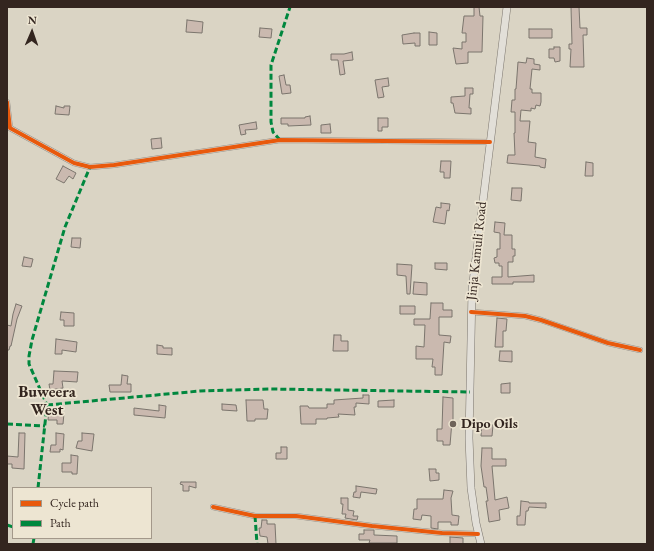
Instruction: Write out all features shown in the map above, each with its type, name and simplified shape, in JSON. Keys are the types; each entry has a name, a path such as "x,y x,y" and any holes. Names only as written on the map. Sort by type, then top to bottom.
{"main road":[{"name":"Jinja Kamuli Road","path":"481,544 471,488 469,438 472,290 507,7"}],"street":[{"path":"7,102 10,128 74,163 90,167 114,165 280,140 490,142"},
{"path":"471,312 525,316 608,343 640,350"},
{"path":"213,507 255,516 296,516 427,531 478,534"}],"building":[{"path":"474,7 479,7 480,16 483,16 482,52 468,52 468,63 456,64 453,48 462,49 462,42 466,42 466,33 462,33 464,16 474,16"},
{"path":"571,7 579,7 580,28 587,28 587,35 583,35 584,67 570,67 571,49 569,49 569,44 572,44"},
{"path":"187,20 203,22 202,33 186,32"},
{"path":"260,28 272,29 271,38 259,37"},
{"path":"529,29 552,29 552,38 529,38"},
{"path":"429,32 437,33 437,45 429,45"},
{"path":"420,33 420,46 415,46 415,43 403,44 402,35"},
{"path":"554,47 560,47 560,61 555,62 554,58 549,58 549,49 554,49"},
{"path":"352,52 353,60 343,61 345,74 340,75 338,60 331,60 331,54 344,54"},
{"path":"527,58 534,59 534,64 540,65 540,70 532,69 530,89 532,89 532,93 541,93 541,102 540,106 536,105 535,109 531,108 531,111 521,110 520,121 530,121 528,142 536,143 535,157 546,159 545,168 540,166 507,163 508,155 515,155 515,112 511,112 512,100 515,100 518,62 526,63"},
{"path":"284,75 286,85 290,85 291,93 282,94 279,76"},
{"path":"388,78 389,86 382,87 384,97 378,98 375,80"},
{"path":"465,88 473,88 473,94 470,94 469,108 471,108 471,114 455,113 453,103 451,103 451,97 465,96"},
{"path":"56,106 64,108 64,106 70,106 69,115 55,114"},
{"path":"310,116 311,125 288,126 288,124 281,124 281,118 305,118"},
{"path":"378,118 388,118 388,127 382,127 382,131 378,131"},
{"path":"256,122 257,129 245,130 246,134 241,135 239,125"},
{"path":"330,124 331,133 321,133 321,125"},
{"path":"161,138 162,148 152,149 151,139"},
{"path":"441,161 451,161 450,178 444,178 444,172 440,172"},
{"path":"586,162 593,163 593,176 585,176"},
{"path":"63,166 76,173 73,179 69,176 64,183 56,179"},
{"path":"512,188 522,188 521,201 511,200"},
{"path":"441,203 450,204 449,211 447,210 445,224 433,222 436,207 441,208"},
{"path":"495,222 505,223 504,235 512,235 512,249 515,249 515,256 513,256 513,262 508,262 508,277 534,275 534,282 492,284 492,277 502,277 502,266 499,266 499,263 495,263 494,258 497,257 497,249 500,249 500,233 494,232"},
{"path":"72,238 81,238 80,248 71,247"},
{"path":"24,257 33,259 31,267 22,266"},
{"path":"435,263 447,263 447,270 435,269"},
{"path":"397,264 412,265 410,294 407,294 406,276 397,275"},
{"path":"414,282 427,283 427,295 413,294"},
{"path":"431,303 443,303 443,310 452,310 452,317 439,317 439,335 451,336 450,343 444,342 442,375 435,375 435,367 432,367 433,359 416,359 416,346 424,347 425,325 414,325 414,319 430,319"},
{"path":"16,304 22,306 17,319 11,346 9,350 7,350 7,325 11,326"},
{"path":"400,306 415,306 415,314 400,314"},
{"path":"61,312 74,313 74,326 64,326 64,320 60,320"},
{"path":"497,318 507,319 506,331 503,331 503,347 495,347"},
{"path":"334,335 341,335 341,341 348,341 348,351 333,351"},
{"path":"56,339 77,342 76,352 62,350 62,354 55,354"},
{"path":"157,345 163,346 163,348 172,348 172,355 157,354"},
{"path":"500,351 512,351 512,362 499,361"},
{"path":"54,371 78,372 77,382 62,381 63,388 50,390 49,384 53,384"},
{"path":"122,375 128,376 127,384 131,384 131,392 110,392 109,385 121,385"},
{"path":"510,383 510,393 501,393 501,384"},
{"path":"363,395 369,395 369,404 356,403 356,407 354,407 355,415 338,414 339,417 316,419 316,424 301,424 300,406 308,406 309,408 327,408 327,404 334,404 334,400 363,398"},
{"path":"443,397 453,398 453,421 450,445 443,445 443,441 437,441 437,429 442,429"},
{"path":"246,400 263,400 264,409 268,409 267,419 247,421"},
{"path":"394,400 394,407 378,407 378,401"},
{"path":"222,404 236,405 237,411 222,410"},
{"path":"159,405 166,406 165,418 134,415 134,408 159,411"},
{"path":"49,411 64,413 63,424 57,424 57,420 48,420"},
{"path":"482,424 493,425 492,436 481,436"},
{"path":"19,433 25,433 24,469 12,468 12,464 7,464 7,456 18,457"},
{"path":"56,433 64,434 63,450 60,449 60,452 50,452 51,445 56,445"},
{"path":"82,433 94,434 92,451 76,448 78,441 82,441"},
{"path":"281,447 287,447 287,459 276,459 276,453 281,453"},
{"path":"482,448 492,448 492,459 506,459 506,466 492,466 495,500 507,497 509,508 499,510 500,520 489,522 486,487 484,487 481,466"},
{"path":"71,455 78,456 77,474 72,474 72,472 62,472 62,463 71,463"},
{"path":"429,469 436,469 436,473 439,473 439,480 430,481"},
{"path":"181,482 196,482 196,488 189,486 189,491 183,491 183,485 180,484"},
{"path":"356,486 377,489 376,494 361,492 360,498 353,497 354,492 356,492"},
{"path":"444,490 453,491 451,498 452,515 459,516 458,525 451,525 451,522 438,522 438,529 431,528 431,516 422,515 421,520 413,519 414,509 417,509 417,499 443,499"},
{"path":"341,498 348,498 348,510 354,511 353,516 358,516 357,520 345,518 346,514 342,514 343,504 341,504"},
{"path":"521,501 529,503 546,503 546,508 529,507 528,511 526,511 525,525 517,525 517,516 520,516"},
{"path":"262,520 267,520 267,524 275,524 276,544 268,544 267,537 260,536 259,528 261,528"},
{"path":"364,530 374,530 374,535 397,536 397,543 369,543 370,540 359,540 359,534 364,534"},
{"path":"450,537 463,538 463,544 450,544"}],"marked path":[{"path":"280,140 273,132 271,122 271,65 290,7"},
{"path":"38,487 47,405 29,364 29,356 32,340 65,227 90,167"},
{"path":"47,405 200,391 271,389 470,392"},
{"path":"7,424 45,426"},
{"path":"255,516 257,544"},
{"path":"7,525 12,527"},
{"path":"33,544 34,539"}],"cycle path":[{"path":"7,102 10,128 74,163 90,167 114,165 280,140 490,142"},
{"path":"471,312 525,316 608,343 640,350"},
{"path":"213,507 255,516 296,516 442,533 478,534"}],"place":[{"name":"Dipo Oils","path":"453,424"}],"district":[{"name":"Buweera West","path":"47,402"}]}
